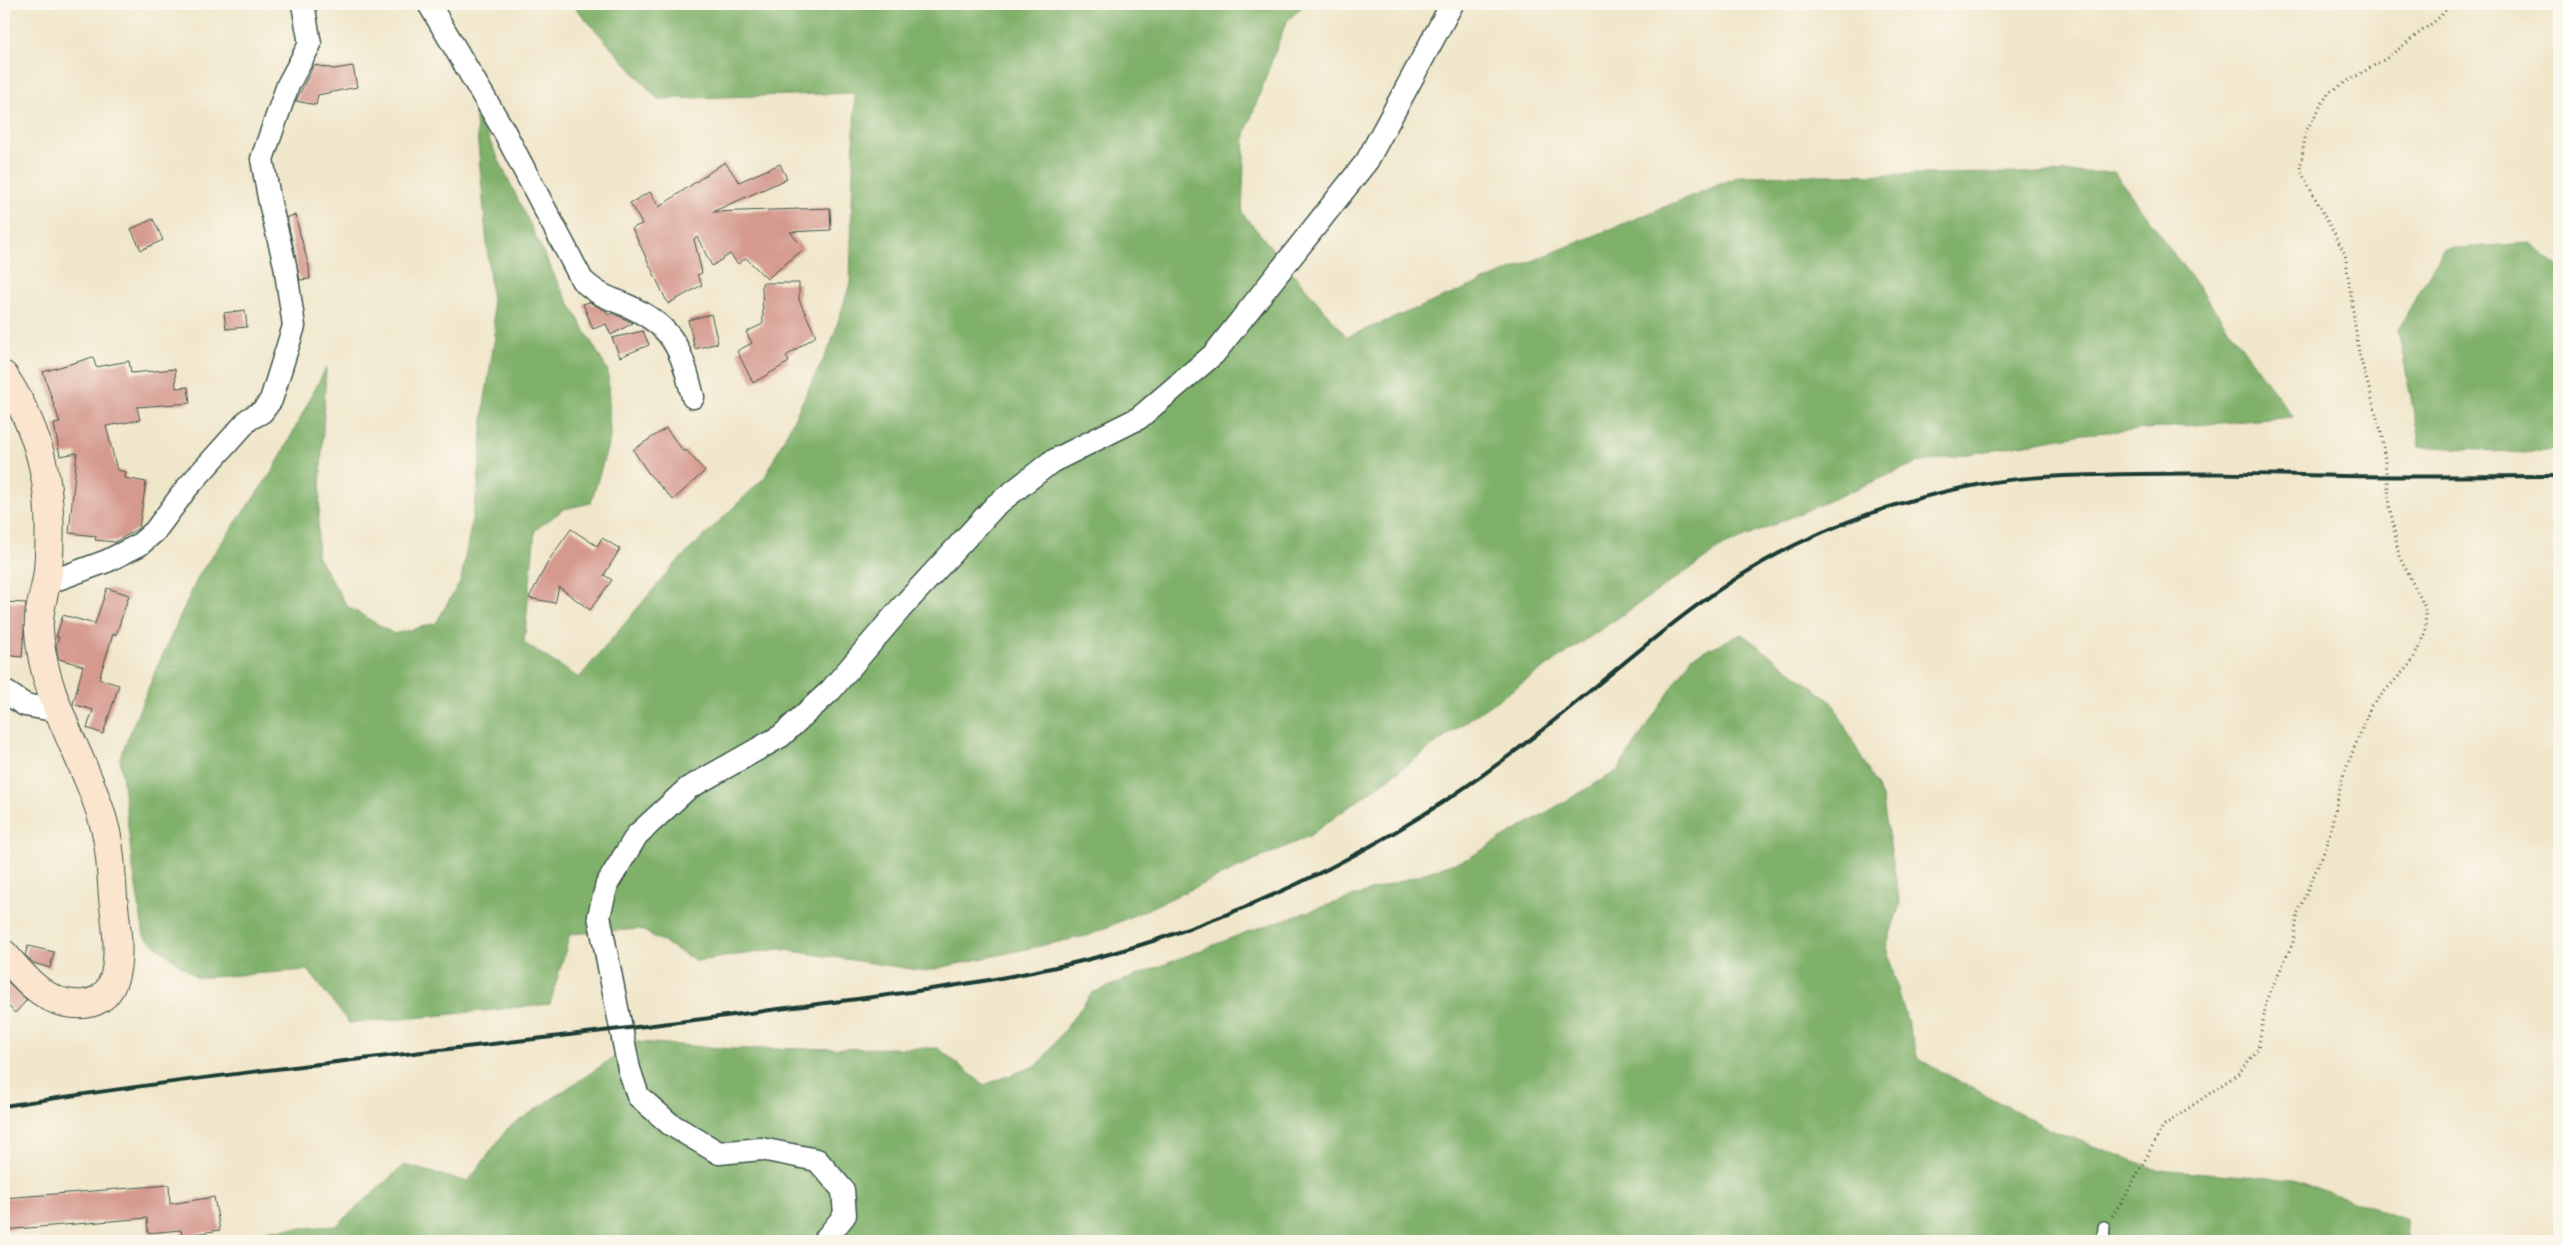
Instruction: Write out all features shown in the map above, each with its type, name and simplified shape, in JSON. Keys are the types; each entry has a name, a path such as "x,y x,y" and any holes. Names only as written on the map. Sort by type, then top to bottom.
{"street":[{"path":"46,583 115,558 139,545 155,531 186,489 249,419 262,412 271,400 294,326 285,266 262,159 288,85 310,44 303,4"},
{"path":"429,4 504,131 582,280 599,295 650,318 667,331 684,359 693,397"},
{"path":"824,1241 845,1215 843,1190 817,1160 761,1148 719,1152 670,1124 638,1096 628,1068 599,916 607,884 638,835 687,789 781,736 831,690 901,608 996,505 1051,462 1139,418 1214,354 1367,161 1452,4"},
{"path":"4,376 37,440 46,475 50,551 38,629 46,675 105,828 118,946 117,970 111,986 101,998 82,1004 66,1003 53,999 37,989 4,954"},
{"path":"4,691 25,705 60,711"}],"lane":[{"path":"2103,1241 2104,1227"}],"path":[{"path":"2104,1227 2125,1197 2163,1126 2239,1073 2258,1049 2267,998 2293,943 2298,912 2327,844 2346,767 2371,706 2412,663 2426,633 2425,607 2399,556 2390,507 2382,435 2359,352 2345,254 2300,170 2306,131 2329,92 2387,58 2440,17 2450,4"}],"green space":[{"path":"572,4 1305,4 1286,22 1245,134 1242,213 1347,337 1740,176 2114,172 2293,417 2084,434 1916,463 1722,547 1474,716 1309,836 1090,935 925,971 779,949 697,961 640,929 570,934 550,1004 349,1023 308,970 197,978 144,936 132,861 120,757 158,665 200,573 274,469 326,368 317,555 347,606 394,634 436,623 461,580 478,487 484,406 495,336 475,110 559,285 608,371 610,438 591,503 564,509 535,530 524,643 579,678 673,566 765,477 831,344 850,284 855,93 658,99"},
{"path":"2530,243 2559,267 2559,448 2525,453 2420,446 2398,329 2444,249"},
{"path":"1742,634 1832,702 1882,797 1900,904 1886,947 1918,1059 2049,1129 2155,1169 2294,1180 2407,1220 2408,1241 232,1241 270,1230 336,1226 404,1165 468,1182 508,1128 637,1042 735,1049 938,1048 984,1085 1038,1065 1092,993 1247,932 1467,859 1617,771 1693,656"}],"building":[{"path":"314,65 334,69 353,66 357,87 318,95 316,105 296,101"},
{"path":"725,162 739,182 780,164 787,179 712,212 830,208 831,230 790,232 804,249 767,279 746,258 738,264 730,254 712,266 697,237 694,239 702,273 697,275 702,285 668,304 632,228 642,224 630,203 650,192 659,207"},
{"path":"295,215 309,267 310,279 300,280 287,217"},
{"path":"153,219 163,240 141,250 131,229"},
{"path":"762,283 799,283 799,300 816,336 786,356 789,362 753,383 737,351 752,343 746,332 763,324"},
{"path":"589,302 606,311 608,315 612,313 633,323 611,335 606,324 593,329 583,304"},
{"path":"245,310 247,327 226,329 224,313"},
{"path":"711,314 718,343 695,349 688,320"},
{"path":"643,331 649,345 620,357 612,338"},
{"path":"93,357 96,367 129,361 131,373 175,369 176,388 188,387 190,403 137,407 140,420 106,426 117,470 126,472 125,478 146,482 139,528 115,542 95,540 96,536 69,533 77,453 60,456 54,424 60,423 43,372"},
{"path":"666,428 684,452 686,450 705,471 673,500 649,474 633,450"},
{"path":"571,529 597,546 602,538 620,549 604,575 612,580 590,610 559,587 555,603 529,598 549,560"},
{"path":"107,588 129,595 116,635 113,634 99,679 119,685 103,734 87,728 93,710 73,704 83,666 59,659 56,645 59,637 56,637 63,615 95,624"},
{"path":"4,602 26,603 22,657 4,655"},
{"path":"28,946 54,952 50,968 33,963 25,955"},
{"path":"4,978 27,1000 15,1013 4,1002"},
{"path":"169,1185 170,1204 214,1197 220,1230 182,1236 181,1230 148,1233 147,1218 4,1230 4,1198"}],"railway":[{"path":"4,1106 286,1068 663,1024 958,985 1059,966 1156,940 1204,923 1297,884 1343,861 1431,810 1514,752 1686,614 1722,588 1759,565 1818,534 1862,516 1931,495 2007,480 2084,475 2190,473 2369,476 2559,476"}]}
